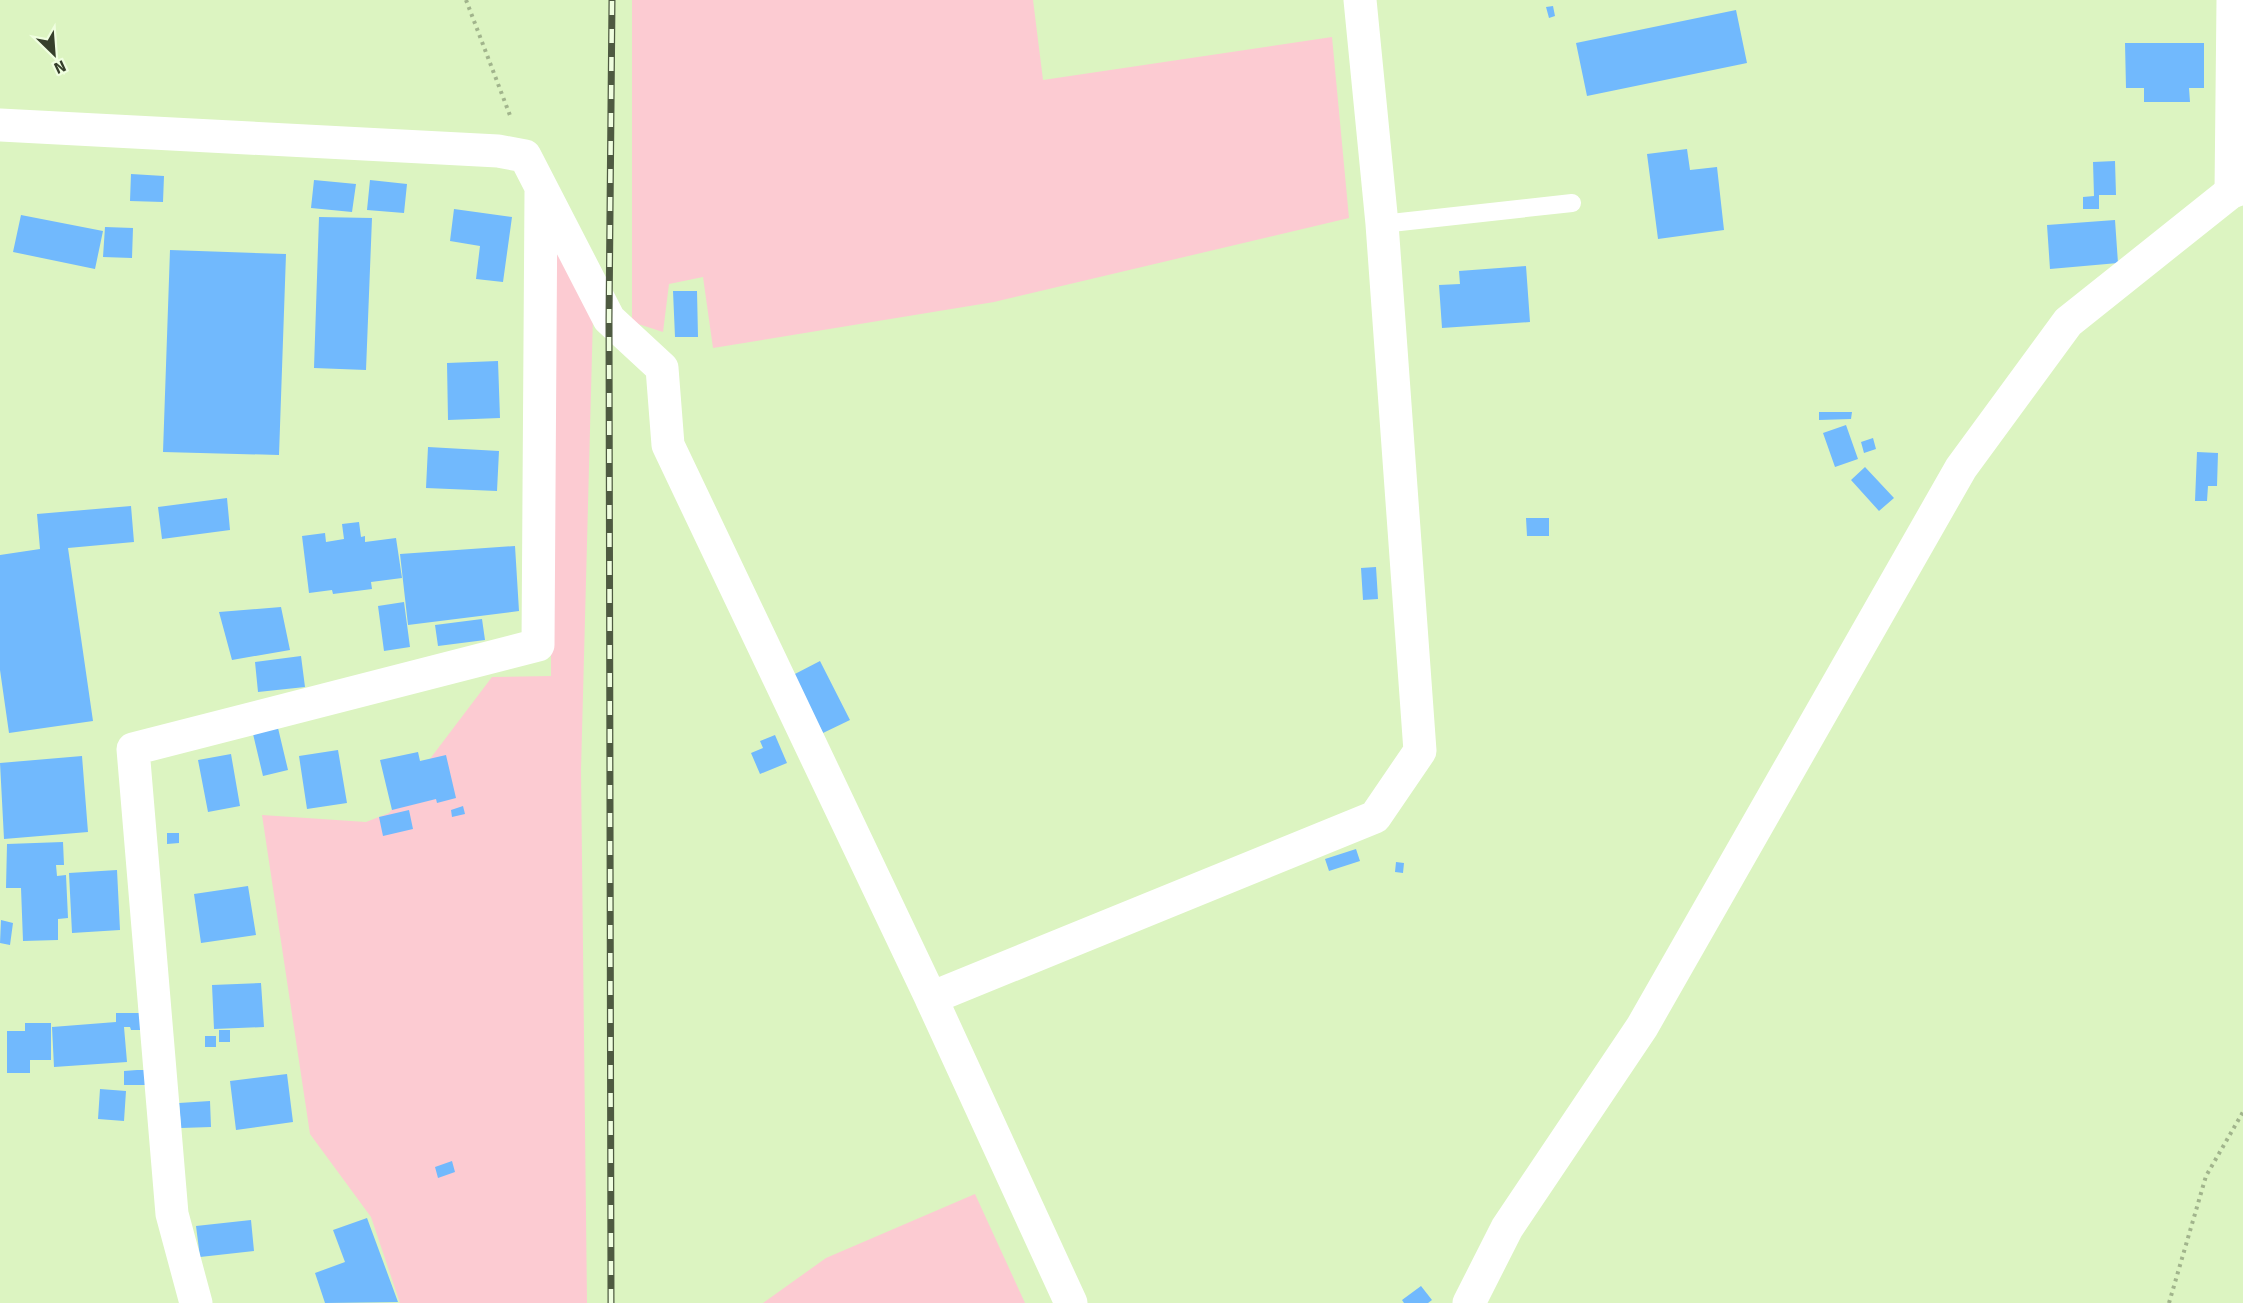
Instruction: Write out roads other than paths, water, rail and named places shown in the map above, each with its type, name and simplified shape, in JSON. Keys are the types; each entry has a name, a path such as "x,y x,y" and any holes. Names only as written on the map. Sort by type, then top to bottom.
{"street":[{"path":"931,998 1375,817 1420,751 1382,224 1360,0"},
{"path":"1469,1303 1507,1228 1642,1027 1960,468 2067,322 2237,190 2233,0"},
{"path":"0,125 498,151 525,156 609,319 662,368 668,445 931,998 1071,1303"},
{"path":"196,1303 172,1214 133,749 538,645 541,186"}],"lane":[{"path":"1382,224 1572,203"}],"railway":[{"path":"611,1303 609,319 612,0"}]}
